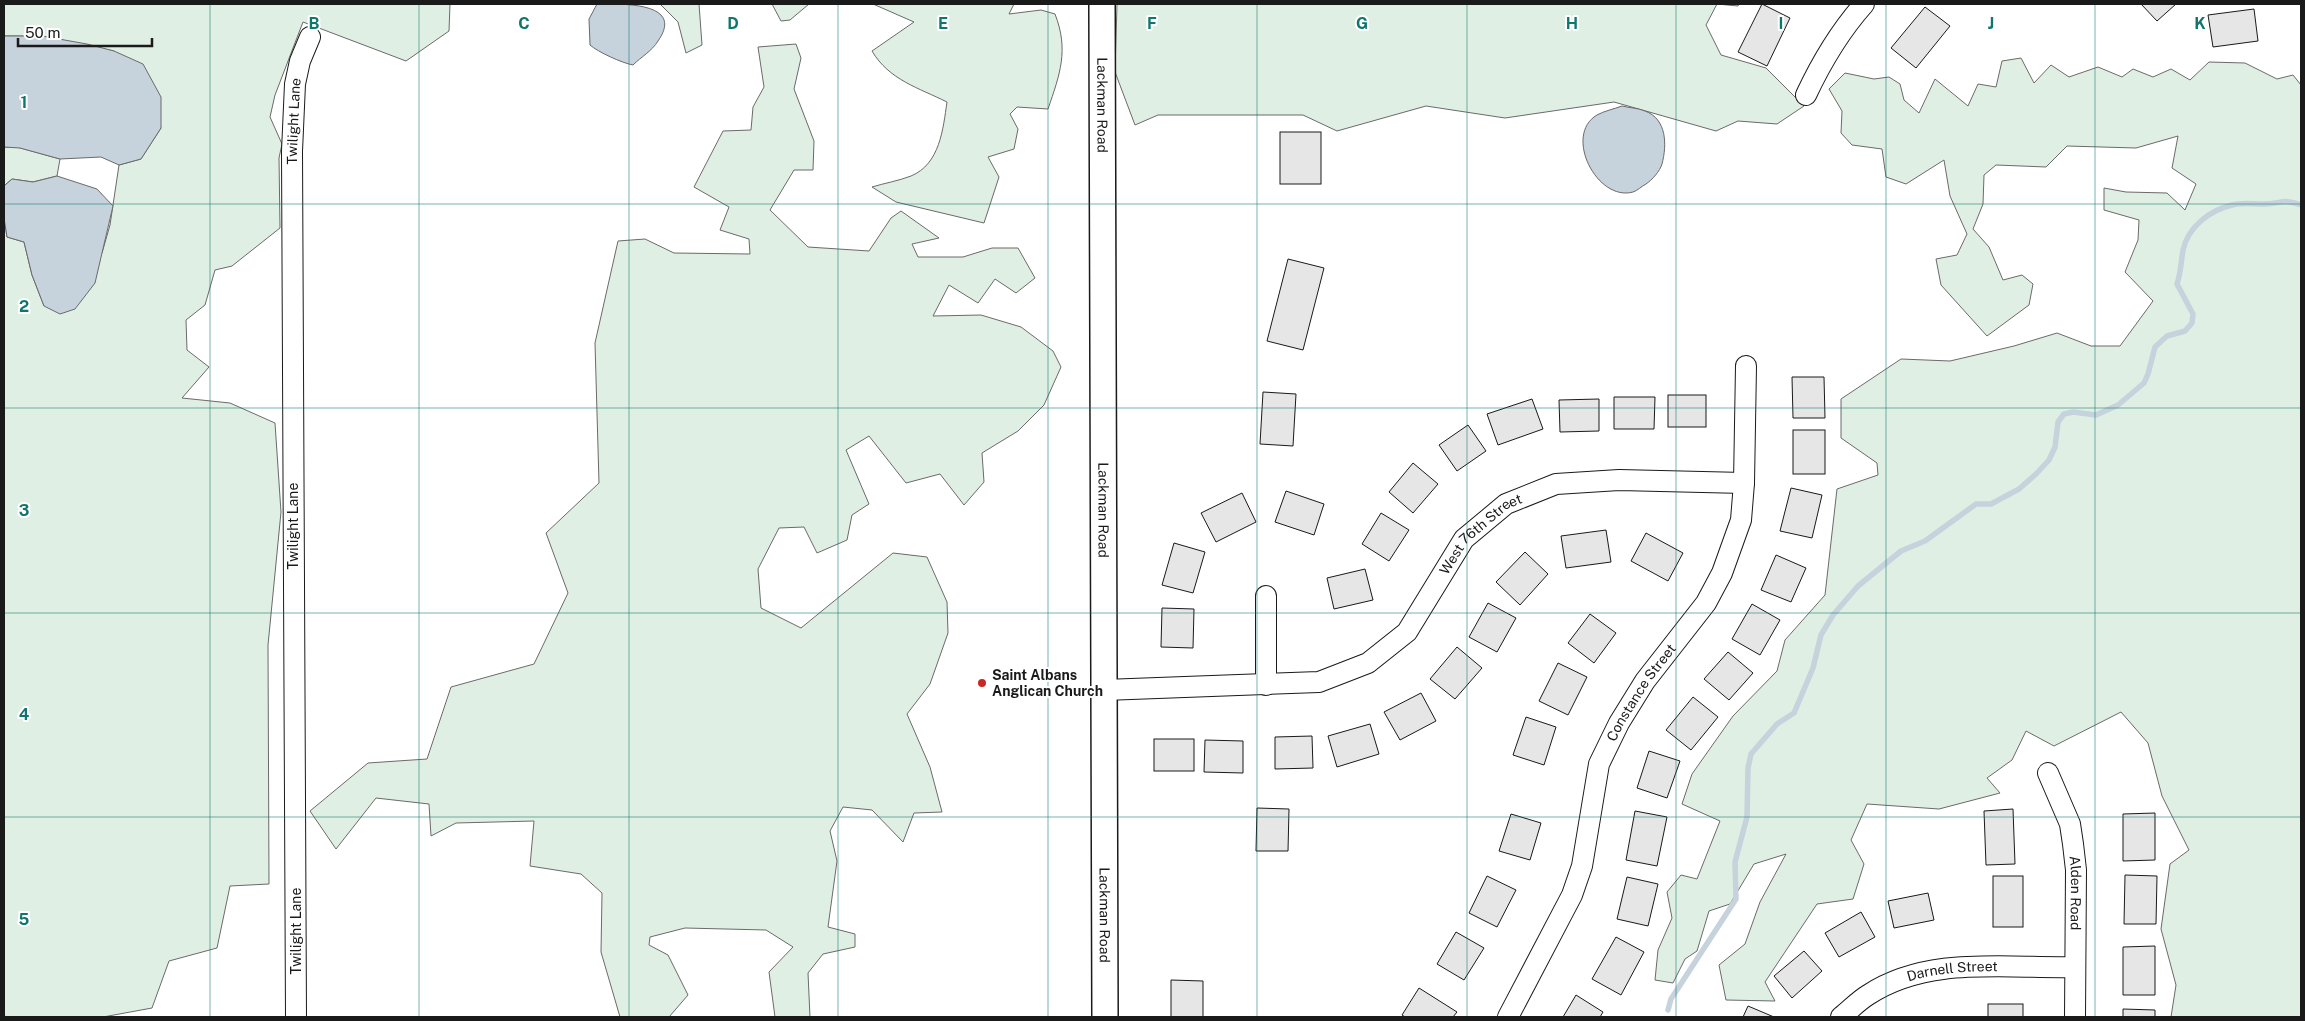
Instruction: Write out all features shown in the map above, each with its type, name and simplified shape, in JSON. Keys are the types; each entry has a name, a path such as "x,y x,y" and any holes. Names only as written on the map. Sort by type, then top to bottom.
{"main road":[{"name":"Lackman Road","path":"1102,4 1105,1017"}],"street":[{"path":"1806,96 1817,71 1851,19 1864,4"},
{"name":"Twilight Lane","path":"296,1017 292,151 295,127 295,84 300,61 310,37"},
{"name":"Constance Street","path":"1508,1017 1572,895 1582,866 1599,764 1619,723 1645,681 1706,603 1722,573 1741,520 1744,482 1746,366"},
{"name":"West 76th Street","path":"1104,690 1319,682 1368,663 1407,632 1464,539 1506,504 1556,484 1619,480 1744,482"},
{"path":"1266,596 1266,685"},
{"name":"Alden Road","path":"2048,773 2070,824 2076,870 2075,1017"},
{"name":"Darnell Street","path":"1841,1017 1866,996 1881,987 1924,972 1960,967 2075,968"}],"green space":[{"path":"4,4 450,4 449,31 406,61 303,22 275,95 270,117 282,144 279,158 280,228 232,266 215,270 205,305 186,320 187,350 209,367 182,398 230,403 275,423 281,512 268,645 269,884 230,886 217,948 169,961 152,1008 103,1017 5,1017 4,1013 4,218 7,237 24,242 32,275 44,306 102,253 110,225 119,165 141,159 161,128 114,51 42,36 4,36"},
{"path":"660,4 699,4 702,45 686,53 678,22"},
{"path":"772,4 809,4 790,20 781,21"},
{"path":"873,4 1014,4 1009,14 1041,10 1055,14 1062,39 1062,51 1059,73 1048,109 1017,107 1010,114 1018,129 1014,149 988,157 999,177 984,223 896,202 872,187 911,176 928,163 938,145 947,102 905,82 879,61 872,51 914,22"},
{"path":"1117,4 1717,4 1706,25 1721,55 1766,68 1804,106 1777,124 1738,121 1716,131 1614,102 1505,118 1426,106 1337,131 1303,115 1158,115 1135,125 1115,72"},
{"path":"1717,4 1739,4 1738,6"},
{"path":"796,44 801,58 794,89 814,141 813,170 794,170 770,210 808,247 869,251 891,218 901,211 939,238 912,244 918,257 963,257 992,248 1018,248 1035,278 1016,293 995,279 978,303 949,285 933,316 981,315 1021,327 1053,351 1061,367 1044,405 1018,431 982,453 984,482 964,505 940,474 906,483 869,436 846,450 869,504 852,515 847,540 817,553 804,527 779,528 758,569 761,608 801,628 893,553 927,557 947,602 948,633 930,684 907,714 930,767 942,812 914,813 903,842 872,810 843,807 830,831 837,861 828,927 855,934 855,947 823,954 808,973 810,1017 775,1017 769,972 793,947 766,930 685,928 650,937 649,945 668,955 688,995 669,1017 620,1017 601,952 602,893 581,874 530,866 534,821 456,823 431,836 429,804 376,798 336,849 310,811 368,763 427,759 451,687 534,664 568,593 546,533 599,483 595,343 618,241 645,239 674,253 750,254 749,239 720,230 729,207 694,187 723,131 751,130 753,107 764,87 758,47"},
{"path":"2021,58 2034,83 2051,65 2069,77 2098,67 2122,77 2133,69 2153,77 2171,69 2190,80 2209,62 2245,63 2277,79 2293,75 2301,85 2301,1017 2171,1017 2176,985 2161,929 2170,864 2189,850 2162,796 2148,743 2121,712 2054,746 2026,731 2012,760 1987,778 2000,793 1939,809 1867,804 1851,840 1864,864 1853,899 1817,904 1765,982 1775,1001 1726,1000 1719,965 1745,944 1760,902 1786,854 1754,864 1730,904 1709,911 1697,951 1685,959 1673,983 1655,980 1658,950 1672,918 1667,892 1681,875 1697,879 1720,821 1682,804 1692,774 1733,716 1777,671 1785,640 1825,595 1837,489 1878,475 1877,463 1841,438 1841,399 1901,359 1950,361 2014,346 2057,333 2091,346 2120,346 2153,301 2125,272 2138,240 2139,220 2104,210 2104,188 2126,192 2167,193 2185,210 2196,184 2172,168 2178,136 2136,148 2067,146 2046,167 1996,165 1984,175 1983,204 1973,229 1989,247 2003,280 2022,275 2033,284 2029,305 1987,336 1941,285 1936,259 1957,255 1967,234 1950,196 1944,160 1906,184 1886,177 1882,149 1852,145 1841,133 1842,111 1829,89 1845,73 1874,79 1889,77 1900,84 1904,100 1919,113 1935,79 1968,106 1978,84 1996,87 2002,61"},
{"path":"4,147 17,147 60,159 57,176 33,182 12,179 4,186"}],"shaded area":[{"path":"597,4 633,5 657,12 663,18 664,28 656,45 633,65 604,54 594,48 590,45 589,19"},
{"path":"4,36 42,36 87,44 114,51 143,64 161,97 161,128 141,159 119,165 101,157 60,159 20,148 4,147"},
{"path":"1622,106 1642,110 1652,115 1658,120 1664,133 1665,149 1660,170 1648,182 1633,192 1620,192 1607,187 1589,165 1584,151 1583,137 1587,124 1597,115"},
{"path":"57,176 97,189 113,206 95,283 75,309 60,314 44,306 32,275 24,242 7,237 4,218 4,186 12,179 33,182"}],"building":[{"path":"1762,4 1790,18 1767,66 1738,52"},
{"path":"2141,4 2176,4 2157,21"},
{"path":"1925,7 1950,26 1916,68 1891,48"},
{"path":"2254,9 2258,41 2213,47 2208,15"},
{"path":"1280,132 1321,132 1321,184 1280,184"},
{"path":"1288,259 1324,268 1303,350 1267,341"},
{"path":"1792,377 1824,377 1825,418 1793,418"},
{"path":"1263,392 1296,394 1293,446 1260,444"},
{"path":"1668,395 1706,395 1706,427 1668,427"},
{"path":"1614,397 1655,397 1654,429 1614,429"},
{"path":"1532,399 1543,429 1498,445 1487,414"},
{"path":"1599,399 1599,431 1560,432 1559,400"},
{"path":"1468,425 1486,451 1457,471 1439,445"},
{"path":"1793,430 1825,430 1825,474 1793,474"},
{"path":"1413,463 1438,484 1413,513 1389,492"},
{"path":"1791,488 1822,495 1812,538 1780,531"},
{"path":"1286,491 1324,504 1314,535 1275,522"},
{"path":"1242,493 1256,522 1216,542 1201,513"},
{"path":"1381,513 1409,530 1389,561 1362,544"},
{"path":"1606,530 1611,562 1566,568 1561,536"},
{"path":"1646,533 1683,553 1668,581 1631,561"},
{"path":"1174,543 1205,552 1193,593 1162,585"},
{"path":"1525,552 1548,574 1520,605 1496,582"},
{"path":"1776,555 1806,568 1791,602 1761,590"},
{"path":"1365,569 1373,600 1334,609 1327,578"},
{"path":"1488,603 1516,618 1497,652 1469,637"},
{"path":"1752,604 1780,620 1760,655 1732,639"},
{"path":"1162,608 1194,609 1193,648 1161,647"},
{"path":"1590,614 1616,633 1594,663 1568,643"},
{"path":"1457,647 1482,668 1455,699 1430,679"},
{"path":"1728,652 1753,673 1729,700 1704,679"},
{"path":"1558,663 1587,677 1568,715 1539,701"},
{"path":"1421,693 1436,721 1400,740 1384,712"},
{"path":"1693,697 1718,717 1691,750 1666,730"},
{"path":"1526,717 1556,727 1544,765 1513,755"},
{"path":"1370,724 1379,754 1337,767 1328,736"},
{"path":"1312,736 1313,768 1275,769 1275,737"},
{"path":"1154,739 1194,739 1194,771 1154,771"},
{"path":"1205,740 1243,741 1243,773 1204,772"},
{"path":"1649,751 1680,761 1667,798 1637,788"},
{"path":"1257,808 1289,809 1288,851 1256,851"},
{"path":"2013,809 2015,864 1986,865 1984,811"},
{"path":"1635,811 1667,817 1657,866 1626,860"},
{"path":"2155,813 2155,860 2123,861 2123,814"},
{"path":"1511,814 1541,823 1530,860 1499,851"},
{"path":"2125,875 2157,876 2156,924 2124,924"},
{"path":"1487,876 1516,890 1497,927 1469,913"},
{"path":"1993,876 2023,876 2023,927 1993,927"},
{"path":"1627,877 1658,884 1648,926 1617,919"},
{"path":"1928,893 1934,920 1894,928 1888,901"},
{"path":"1861,912 1875,937 1839,957 1825,933"},
{"path":"1456,932 1484,948 1464,980 1437,964"},
{"path":"1616,937 1644,952 1621,995 1592,979"},
{"path":"2155,946 2155,995 2123,995 2123,947"},
{"path":"1804,951 1822,971 1792,998 1774,976"},
{"path":"1171,980 1203,981 1203,1017 1171,1017"},
{"path":"1419,988 1457,1012 1453,1017 1405,1017 1402,1015"},
{"path":"1576,995 1603,1012 1600,1017 1563,1017"},
{"path":"1988,1004 2023,1004 2023,1017 1988,1017"},
{"path":"1748,1006 1774,1017 1743,1017"},
{"path":"2123,1009 2155,1010 2155,1017 2123,1017"}],"waterway":[{"path":"1668,1010 1671,999 1736,899 1735,862 1747,817 1748,768 1751,754 1777,724 1794,713 1813,668 1821,635 1833,615 1858,586 1901,551 1925,541 1976,504 1991,504 2019,489 2049,460 2055,447 2058,422 2064,414 2073,412 2096,415 2118,405 2144,383 2155,347 2167,336 2185,331 2192,323 2193,314 2177,284 2186,242 2201,221 2224,207 2236,204 2286,202 2301,205"}],"place":[{"name":"Saint Albans Anglican Church","path":"982,683"}]}
